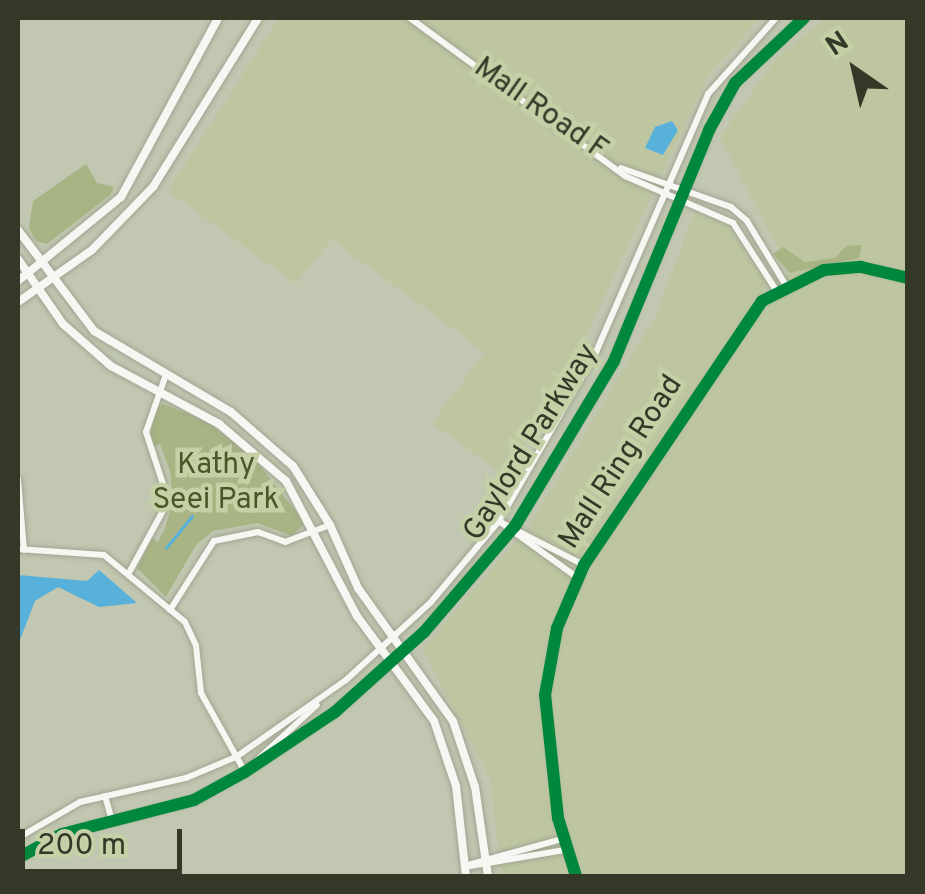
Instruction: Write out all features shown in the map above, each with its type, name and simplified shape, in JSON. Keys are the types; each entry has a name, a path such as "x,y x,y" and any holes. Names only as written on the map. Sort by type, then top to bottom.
{"main road":[{"path":"18,281 121,197 218,18"},
{"path":"18,302 126,218 185,136 258,18"},
{"path":"163,125 185,136"},
{"path":"18,230 50,279 94,331 264,436 293,466 330,525 358,588 407,650 462,740 488,876"},
{"path":"18,259 62,324 110,366 260,454 286,482 358,616 434,721 452,768 465,872"}],"street":[{"name":"Mall Road F","path":"410,18 621,168 731,208 766,250 785,284"},
{"name":"Gaylord Parkway","path":"18,838 56,813 105,796 186,778 236,756 320,700 396,637 499,521 596,352 664,182 708,94 741,50 776,18"},
{"name":"Gaylord Parkway","path":"18,858 62,834 194,800 245,772 407,650 513,530 635,320 720,107 754,62 804,18"},
{"path":"741,50 754,62"},
{"name":"Mall Road F","path":"621,168 624,176 733,223 776,290"},
{"path":"756,255 766,250"},
{"name":"Mall Ring Road","path":"576,876 562,839 546,694 554,641 584,565 740,329 776,290 845,267 908,278"},
{"path":"130,571 164,510 163,484 146,432 165,378"},
{"path":"568,403 581,415"},
{"path":"18,479 21,550 104,555 130,571 159,599 196,646 200,693 245,772 254,757 306,721 320,700"},
{"path":"499,521 578,578"},
{"path":"170,610 214,541 258,532 285,542 330,525"},
{"path":"513,530 584,565"},
{"path":"105,796 112,821"},
{"path":"465,872 522,848 562,839"},
{"path":"485,862 566,850"}],"shaded area":[{"path":"279,18 760,18 707,77 562,387 505,476 432,423 485,352 331,239 296,284 168,191"},
{"path":"825,18 901,18 908,27 907,876 502,876 490,779 423,649 529,526 657,314 694,212 728,225 768,284 702,380 790,271 720,137 776,59"}],"green space":[{"path":"86,164 97,183 114,187 110,195 47,244 36,241 29,228 33,201"},
{"path":"862,245 859,258 790,273 773,254 783,247 805,262 835,258 846,246"},
{"name":"Kathy Seei Park","path":"163,404 202,419 248,451 305,523 292,536 258,523 213,531 196,545 166,597 137,568 152,538 158,542 173,502 170,471 160,444 152,447 150,440 155,409"}],"water":[{"path":"672,121 678,130 663,155 645,148 655,127"},
{"path":"99,570 137,603 99,607 58,587 35,601 18,645 18,575 87,581"}],"waterway":[{"path":"166,548 192,516"}],"cycle path":[{"path":"18,858 62,834 194,800 245,772 335,712 424,632 515,526 614,361 709,130 735,83 804,18"},
{"path":"576,876 558,818 545,695 557,628 584,565 762,301 824,270 861,267 908,278"}]}
